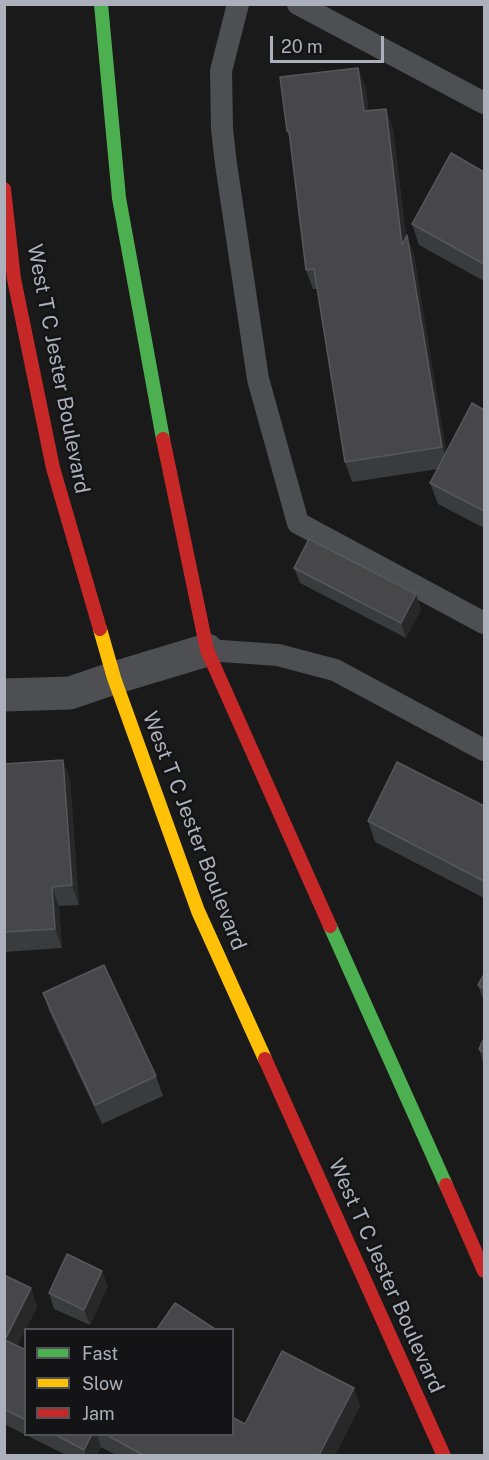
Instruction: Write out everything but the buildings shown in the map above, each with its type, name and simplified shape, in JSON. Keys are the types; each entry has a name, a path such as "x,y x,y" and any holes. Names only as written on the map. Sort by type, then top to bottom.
{"main road":[{"path":"101,4 119,198 166,457 207,650 484,1270"},
{"name":"West T C Jester Boulevard","path":"4,189 14,279 53,468 114,678 198,911 444,1455"}],"street":[{"path":"4,695 70,693 207,650"}],"lane":[{"path":"238,4 221,70 222,129 226,164 258,379 298,523 484,623"},
{"path":"298,4 484,103"},
{"path":"207,650 278,655 335,670 484,750"}],"traffic: fast":[{"path":"101,4 119,198 163,439"},
{"path":"330,926 446,1185"}],"traffic: slow":[{"path":"100,629 114,678 198,911 265,1059"}],"traffic: jam":[{"path":"4,189 14,279 53,468 100,629"},
{"path":"163,439 207,650 330,926"},
{"path":"265,1059 444,1456"},
{"path":"446,1185 484,1271"}]}
